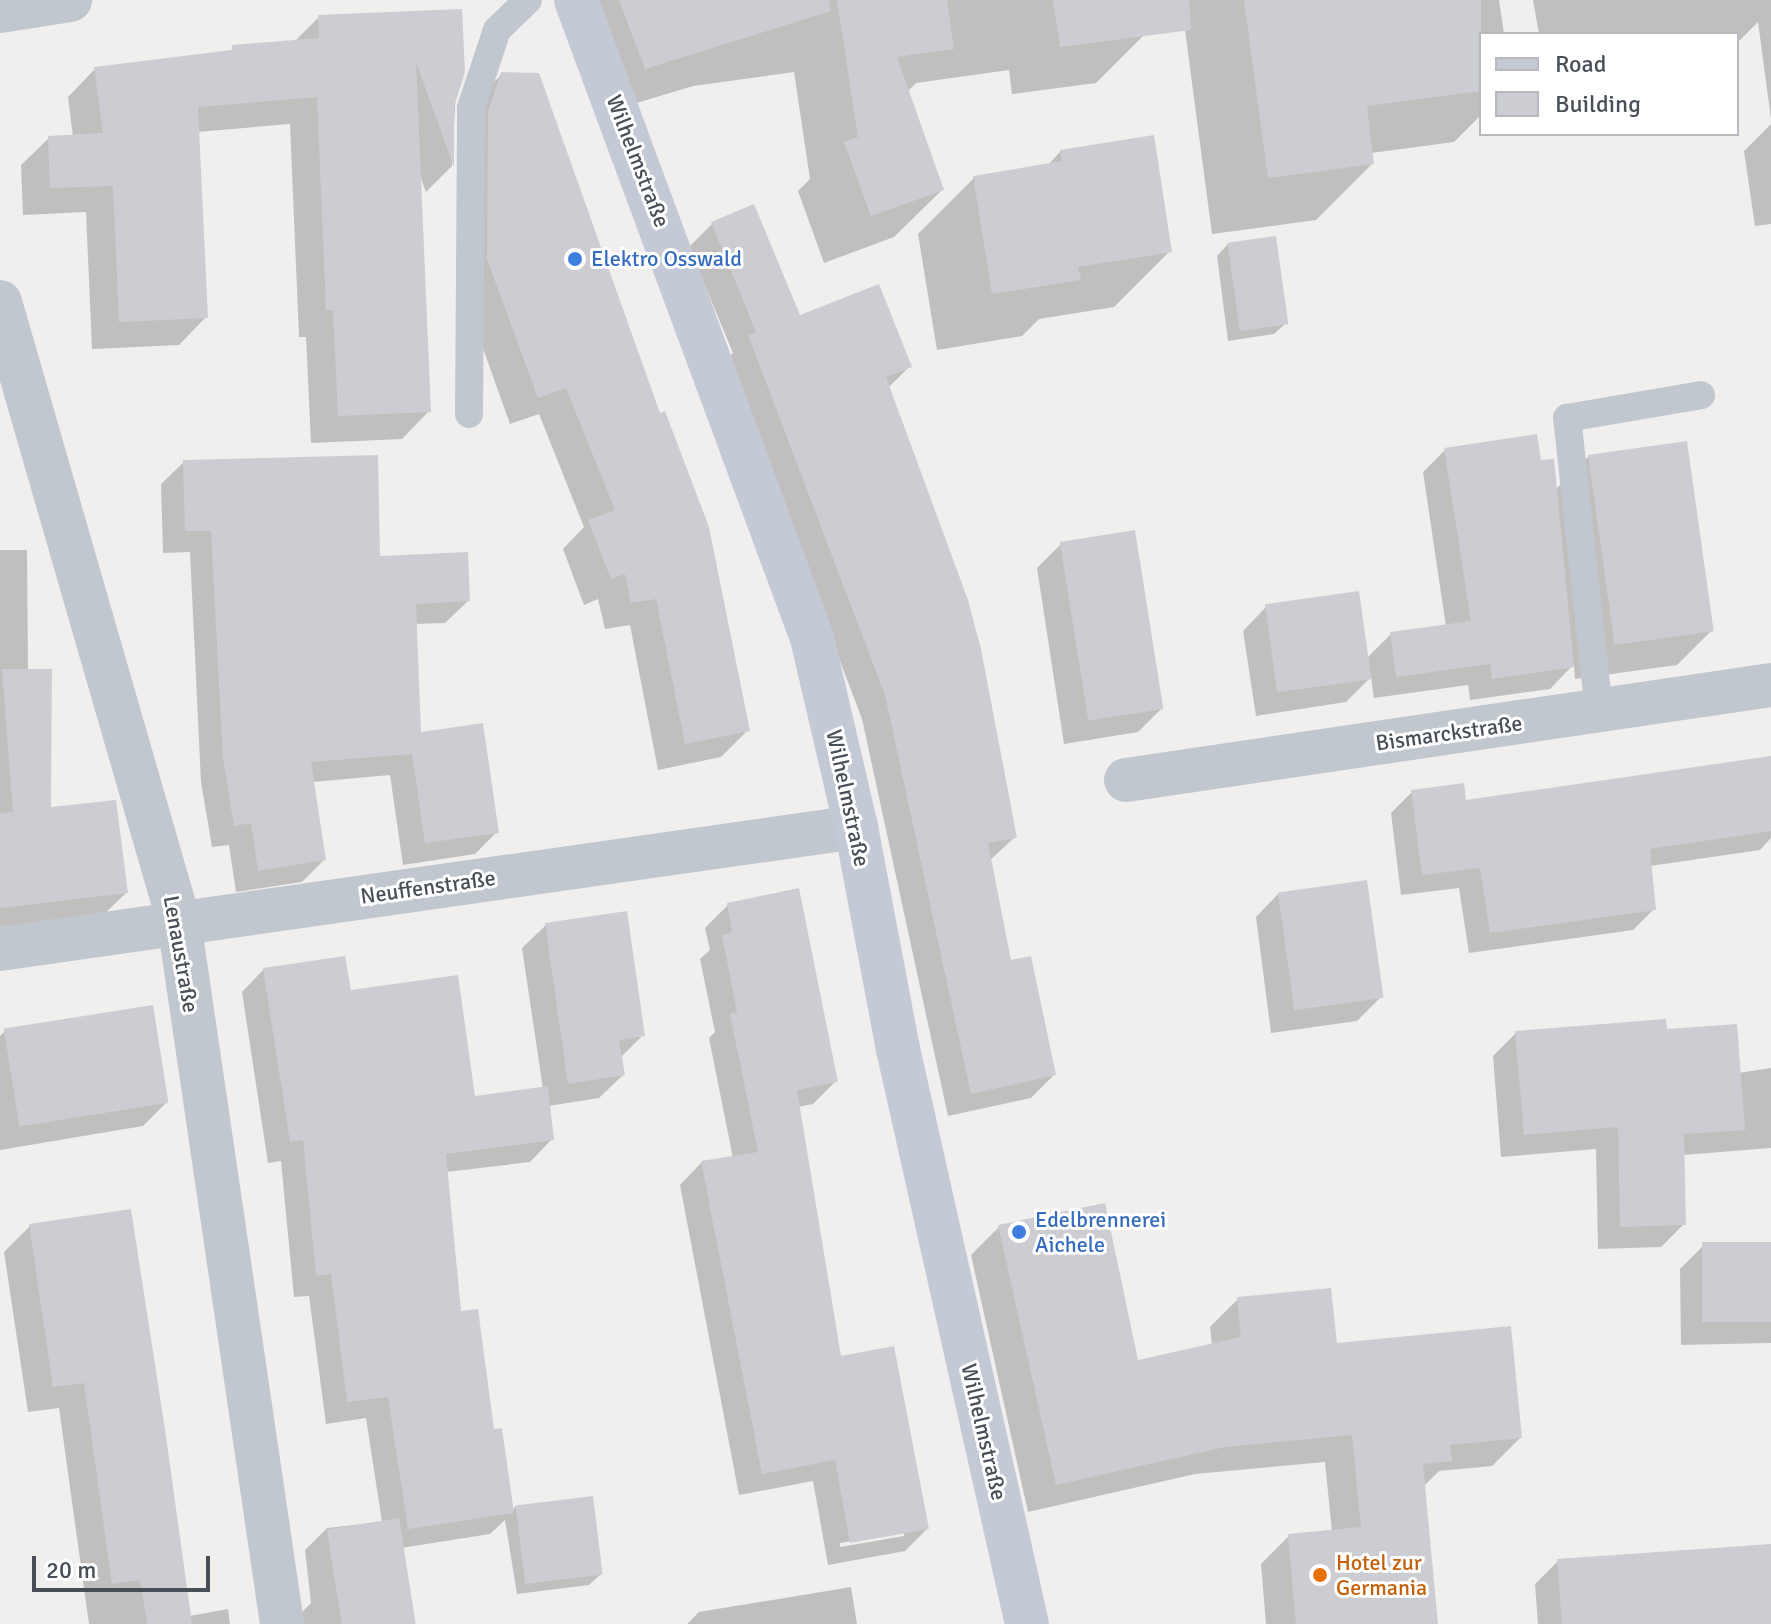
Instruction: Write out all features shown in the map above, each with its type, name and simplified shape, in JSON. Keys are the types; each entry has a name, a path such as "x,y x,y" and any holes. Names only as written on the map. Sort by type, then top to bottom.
{"street":[{"path":"0,11 70,0"},
{"name":"Wilhelmstraße","path":"576,0 790,568 812,638 856,827 898,1049 1027,1624"},
{"name":"Lenaustraße","path":"0,302 179,922 282,1624"},
{"name":"Bismarckstraße","path":"1126,780 1771,685"},
{"name":"Neuffenstraße","path":"0,949 856,827"}],"lane":[{"path":"469,414 471,108 497,30 528,0"},
{"path":"1599,711 1567,418 1701,395"}],"building":[{"path":"619,0 829,0 831,11 645,69"},
{"path":"837,0 947,0 954,49 897,57 944,190 871,216 844,142 858,137"},
{"path":"1053,0 1189,0 1191,30 1060,47"},
{"path":"1244,0 1481,0 1479,91 1367,106 1374,164 1268,178"},
{"path":"462,9 465,72 454,107 454,167 416,62 431,412 338,416 333,310 326,310 317,97 198,107 208,318 119,322 113,186 50,188 48,136 103,133 94,67 232,50 232,45 319,38 318,15"},
{"path":"501,72 539,73 660,413 665,411 709,527 750,731 685,744 656,599 631,603 625,574 611,579 588,520 615,510 566,388 538,398 487,259 488,111"},
{"path":"1154,135 1172,252 1078,267 1081,280 992,294 973,176 1062,161 1060,150"},
{"path":"754,204 800,315 879,284 912,367 886,377 968,600 981,649 1017,838 988,843 1011,960 1031,956 1056,1075 971,1094 885,695 748,335 756,332 711,222"},
{"path":"1276,236 1288,324 1240,331 1227,243"},
{"path":"1537,434 1541,460 1554,459 1574,667 1492,679 1490,664 1396,677 1390,632 1471,621 1444,448"},
{"path":"1687,441 1714,631 1615,645 1588,455"},
{"path":"378,455 380,556 468,552 470,601 416,604 421,732 483,723 499,833 425,843 412,754 311,762 326,860 258,871 251,823 234,826 223,759 211,531 185,531 183,460"},
{"path":"1135,530 1163,709 1088,721 1060,542"},
{"path":"1359,591 1371,679 1277,692 1265,604"},
{"path":"2,669 52,669 51,807 116,800 128,893 0,908 0,814 13,812"},
{"path":"1771,756 1771,831 1650,849 1656,910 1490,933 1480,868 1422,875 1411,790 1464,783 1466,800"},
{"path":"1367,880 1384,998 1294,1010 1278,893"},
{"path":"799,888 838,1082 797,1090 841,1356 894,1346 929,1529 850,1543 835,1460 762,1474 701,1161 758,1152 730,1014 737,1012 722,935 732,932 727,903"},
{"path":"627,911 645,1036 619,1040 625,1075 568,1084 545,923"},
{"path":"345,956 351,990 458,975 475,1096 548,1086 554,1140 446,1154 461,1311 478,1309 494,1429 502,1428 514,1513 408,1529 388,1397 347,1402 331,1274 316,1276 303,1140 290,1142 263,968"},
{"path":"153,1005 168,1103 19,1126 4,1029"},
{"path":"1666,1019 1667,1029 1737,1024 1745,1130 1684,1134 1686,1225 1620,1227 1618,1127 1524,1135 1515,1031"},
{"path":"1105,1203 1138,1360 1241,1337 1237,1297 1331,1288 1337,1343 1511,1326 1522,1438 1450,1445 1452,1461 1423,1464 1438,1624 1296,1624 1288,1534 1361,1527 1352,1435 1225,1447 1056,1485 998,1225"},
{"path":"131,1209 192,1624 147,1624 140,1580 112,1584 84,1383 53,1387 29,1224"},
{"path":"1702,1242 1771,1242 1771,1322 1702,1322"},
{"path":"593,1496 603,1574 525,1584 516,1506"},
{"path":"399,1518 416,1624 342,1624 327,1529"},
{"path":"1771,1544 1771,1624 1562,1624 1557,1559"}],"place":[{"name":"Elektro Osswald","path":"575,259"},
{"name":"Edelbrennerei Aichele","path":"1019,1232"},
{"name":"Hotel zur Germania","path":"1320,1575"}]}
